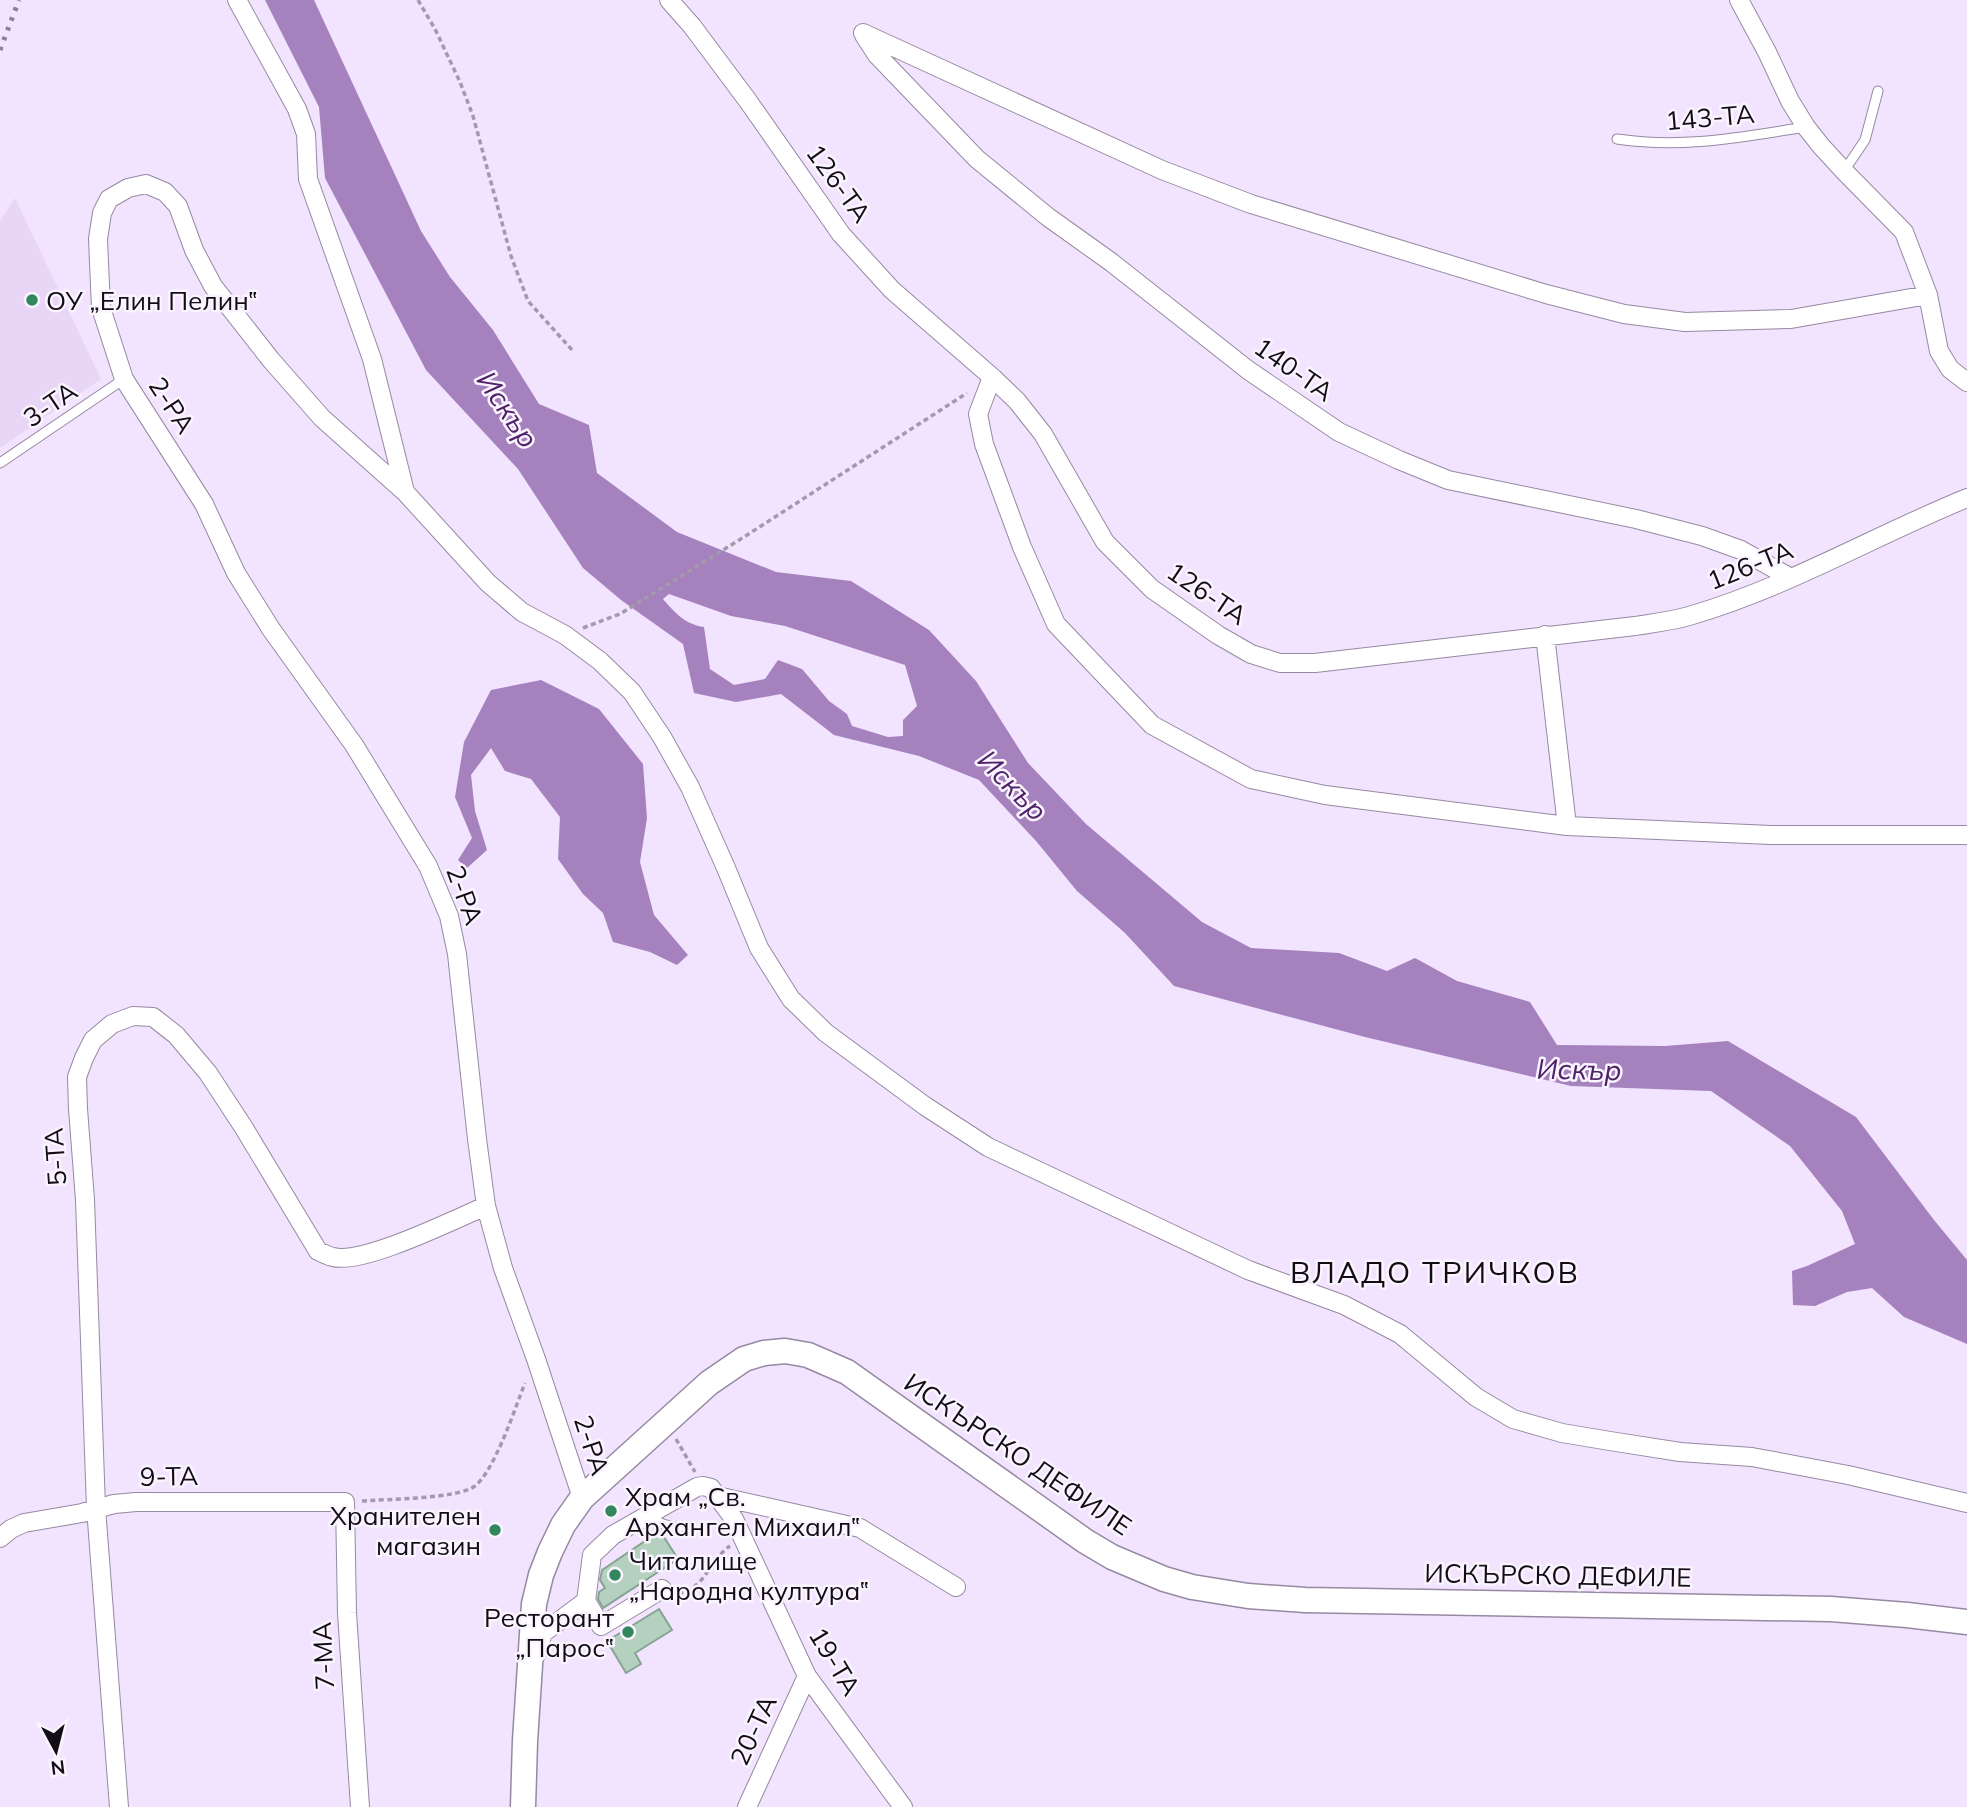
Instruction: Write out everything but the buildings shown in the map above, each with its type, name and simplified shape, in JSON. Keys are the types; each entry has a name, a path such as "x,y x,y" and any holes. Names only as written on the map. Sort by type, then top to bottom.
{"main road":[{"name":"ИСКЪРСКО ДЕФИЛЕ","path":"523,1807 534,1604 541,1575 563,1525 582,1498 709,1383 744,1359 764,1353 785,1351 808,1355 847,1372 1085,1541 1137,1568 1192,1587 1248,1596 1305,1600 1831,1609 1967,1622"}],"street":[{"path":"237,0 297,109 306,134 308,179 372,359 405,492 488,583 522,612 565,635 600,661 632,692 662,737 690,787 759,948 791,999 826,1033 925,1106 988,1147 1248,1270 1344,1305 1389,1328 1400,1334 1476,1397 1513,1419 1562,1433 1645,1447 1752,1457 1848,1475 1967,1503"},
{"name":"126-ТА","path":"669,0 748,101 841,234 892,290 1017,401 1043,434 1105,542 1152,589 1218,635 1251,654 1280,663 1315,663 1635,626 1686,617 1734,602 1791,578 1967,498"},
{"path":"1739,0 1806,127 1844,171 1904,232 1928,295 1939,351 1950,369 1967,382"},
{"name":"140-ТА","path":"1791,578 1741,550 1702,536 1636,519 1448,480 1339,432 1248,370 1111,262 1048,217 977,159 877,55 863,33 1162,170 1251,204 1546,294 1624,314 1685,322 1791,319 1928,295"},
{"name":"2-РА","path":"405,492 322,418 271,360 214,286 194,250 178,206 165,192 146,184 128,188 109,199 102,213 98,239 102,308 124,379 204,504 236,573 271,629 354,745 428,866 449,916 457,954 486,1206 503,1269 582,1498"},
{"path":"992,377 978,414 984,444 1022,547 1056,624 1152,725 1251,779 1325,794 1567,826 1771,835 1967,835"},
{"path":"1545,635 1567,826"},
{"name":"5-ТА","path":"119,1807 96,1508 85,1200 77,1077 93,1040 112,1024 133,1016 153,1017 176,1035 208,1073 318,1251 335,1258 381,1251 486,1206"},
{"path":"662,1589 601,1626 586,1601 592,1555 613,1535 697,1487 860,1528 956,1587"},
{"name":"19-ТА","path":"710,1491 734,1519 807,1676 903,1807"},
{"name":"9-ТА","path":"0,1538 23,1523 136,1502 345,1502"},
{"name":"7-МА","path":"345,1502 347,1613 360,1807"},
{"path":"529,1676 544,1633 586,1601"},
{"name":"20-ТА","path":"747,1807 807,1676"}],"lane":[{"path":"1844,171 1865,140 1878,91"},
{"name":"143-ТА","path":"1617,139 1670,144 1705,142 1806,127"},
{"name":"3-ТА","path":"0,463 124,379"},
{"path":"646,1516 679,1528"}],"path":[{"path":"418,0 435,29 473,116 511,256 528,301 573,351"},
{"path":"565,635 620,614 992,377"},
{"path":"345,1502 452,1494 473,1487 488,1472 536,1359"},
{"path":"665,1421 710,1491"},
{"path":"662,1589 674,1594 694,1589 726,1548 746,1543"}],"shaded area":[{"name":"ОУ „Елин Пелин‟","path":"15,198 101,379 0,448 0,221"}],"water":[{"name":"Искър","path":"265,0 314,0 421,231 450,277 493,330 539,404 589,425 597,473 677,532 776,572 851,581 929,630 976,681 1028,763 1086,824 1202,922 1251,948 1339,953 1387,971 1415,958 1457,981 1530,1002 1557,1045 1665,1046 1728,1041 1856,1117 1967,1260 1967,1344 1904,1317 1872,1288 1847,1292 1815,1306 1793,1305 1792,1271 1855,1244 1842,1211 1790,1146 1711,1091 1571,1086 1365,1037 1174,986 1125,933 1077,891 1036,841 979,780 919,756 834,735 781,694 736,702 694,693 683,644 621,600 583,568 518,469 426,370 325,178 319,107","holes":["669,594 731,616 785,626 905,665 917,706 903,720 903,736 888,737 852,726 847,714 829,701 802,669 778,660 765,679 734,685 710,669 704,627 686,621 663,599"]},
{"path":"541,680 599,709 643,764 647,818 640,862 654,915 688,955 677,965 650,952 613,942 603,913 583,894 558,859 560,817 531,779 505,771 491,748 471,775 475,811 487,850 467,868 458,860 472,838 455,797 464,742 491,690"}],"railway":[{"path":"0,50 19,0"}],"place":[{"name":"ОУ „Елин Пелин‟","path":"32,300"},
{"name":"Храм „Св. Архангел Михаил‟","path":"611,1511"},
{"name":"Хранителен магазин","path":"495,1530"},
{"name":"Читалище „Народна култура‟","path":"615,1575"},
{"name":"Ресторант „Парос‟","path":"628,1632"}],"district":[{"name":"ВЛАДО ТРИЧКОВ","path":"1435,1272"}]}
